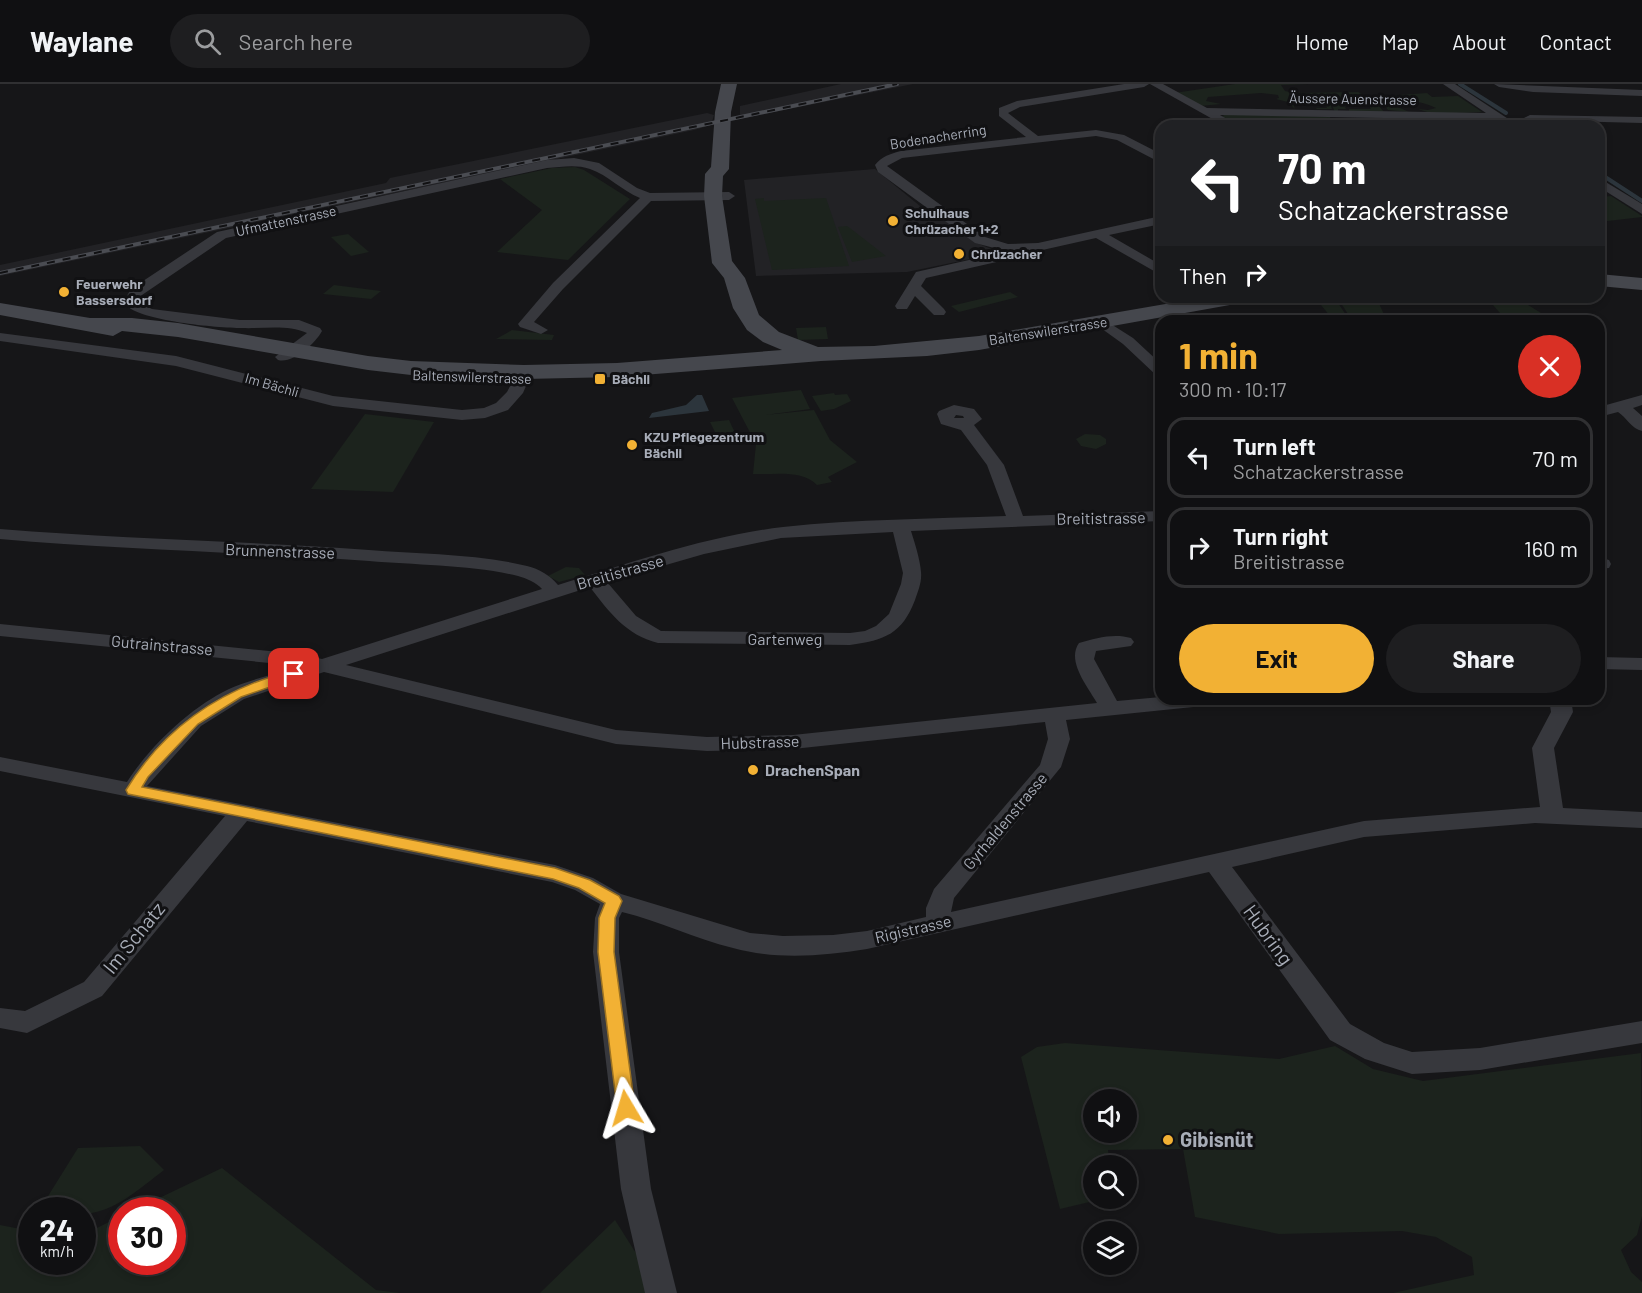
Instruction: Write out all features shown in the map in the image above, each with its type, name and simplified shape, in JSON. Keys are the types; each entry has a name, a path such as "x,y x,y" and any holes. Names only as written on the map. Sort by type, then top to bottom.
{"main road":[{"path":"729,84 723,112 720,169 714,174 737,261 733,270 745,311 760,330 794,347 821,354"},
{"path":"1605,281 1642,284"},
{"name":"Baltenswilerstrasse","path":"0,309 93,324 120,331 289,353 412,375 600,379 821,354 853,354 967,343 1103,323 1194,303"},
{"path":"745,311 743,327 760,361"},
{"path":"760,330 760,361"},
{"name":"Baltenswilerstrasse","path":"760,361 823,360 853,354"}],"street":[{"path":"1034,138 1003,114 1003,110 1017,104 1144,84"},
{"path":"1155,84 1221,120"},
{"path":"1448,84 1504,120"},
{"path":"1498,84 1525,89 1608,90 1642,93"},
{"path":"1525,89 1564,118"},
{"path":"1608,90 1619,105 1637,119 1642,128"},
{"name":"Äussere Auenstrasse","path":"1204,111 1500,117"},
{"path":"1530,118 1637,119"},
{"name":"Bodenacherring","path":"1155,156 1120,137 1086,133 902,155 890,158 882,165 882,169 897,181 980,240 1007,249 1038,247 1155,221"},
{"name":"Ufmattenstrasse","path":"289,353 311,338 315,331 299,324 240,324 150,313 138,309 132,304 132,299 136,292 222,235 547,164 574,162 595,166 633,191 648,197 721,196"},
{"path":"1605,186 1642,210"},
{"path":"542,330 525,324 558,286 648,197"},
{"path":"1098,234 1155,267"},
{"path":"902,306 921,275 996,258 1007,249"},
{"path":"915,288 939,312"},
{"path":"1103,323 1128,341 1155,366"},
{"name":"Im Bächli","path":"0,337 56,343 176,362 342,402 455,415 478,416 503,407 516,392 522,376"},
{"path":"1605,411 1642,399"},
{"path":"1621,407 1632,414 1642,426"},
{"path":"965,424 995,465 1016,520"},
{"name":"Breitistrasse","path":"133,790 143,774 194,721 214,706 237,694 553,591 701,549 781,532 1016,520 1155,516"},
{"name":"Gartenweg","path":"594,579 627,621 640,631 658,637 850,639 870,636 894,623 911,584 912,573 901,525"},
{"name":"Brunnenstrasse","path":"0,534 105,543 331,553 457,562 524,571 545,582 553,591"},
{"name":"Gutrainstrasse","path":"0,630 276,656 324,666"},
{"path":"1111,709 1084,659 1086,647 1102,643 1124,642"},
{"path":"1605,663 1642,664"},
{"name":"Hubstrasse","path":"324,666 616,736 707,744 793,742 1155,704"},
{"path":"1553,816 1543,748 1562,712 1561,705"},
{"name":"Gyrhaldenstrasse","path":"939,922 938,908 943,895 1050,767 1059,739 1054,714"},
{"name":"Rigistrasse","path":"0,764 555,874 584,884 614,901 640,906 735,939 787,947 824,947 867,940 939,922 1215,862"},
{"name":"Im Schatz","path":"0,1018 27,1022 93,989 242,812"},
{"path":"1215,862 1364,829 1535,815 1642,820"},
{"name":"Hubring","path":"1215,862 1340,1032 1375,1051 1412,1063 1480,1059 1642,1032"},
{"path":"614,901 607,918 606,952 636,1189 645,1237 661,1293"}],"shaded area":[{"path":"841,84 913,84 740,119 740,106"},
{"path":"1235,84 1308,84 1281,85 1285,91 1294,93 1358,92 1373,99 1372,97 1427,93 1432,97 1458,96 1482,112 1433,114 1418,109 1436,108 1418,102 1395,101 1389,103 1409,112 1388,110 1384,105 1378,105 1384,112 1349,112 1349,109 1371,109 1366,101 1341,100 1346,109 1338,109 1335,112 1327,95 1332,109 1316,108 1327,108 1322,99 1291,99 1295,109 1288,102 1276,99 1279,98 1278,95 1261,93 1208,97 1206,101 1221,104 1200,106 1174,93"},
{"path":"707,113 714,115 711,125 694,130 0,276 0,265 386,183 390,178"},
{"path":"1226,113 1330,117 1332,120 1270,120 1265,118 1227,120 1222,117"},
{"path":"575,167 584,170 630,199 568,260 497,252 542,210 500,179 552,168"},
{"path":"875,169 926,211 934,213 977,243 996,251 995,254 907,272 756,276 744,180"},
{"path":"1605,196 1611,196 1642,217 1605,221"},
{"path":"764,198 764,201 826,198 849,266 772,270 755,199"},
{"path":"847,226 886,256 852,262 838,227"},
{"path":"348,234 369,252 351,256 331,237"},
{"path":"334,285 381,291 371,299 323,294"},
{"path":"1010,292 1018,297 959,312 951,306"},
{"path":"1319,303 1338,303 1346,315 1345,314 1329,315"},
{"path":"1341,303 1379,303 1384,315 1346,315 1348,314"},
{"path":"1525,303 1544,315 1502,315 1493,305"},
{"path":"826,327 828,339 798,340 796,328"},
{"path":"512,330 554,335 552,340 496,339"},
{"path":"801,390 810,409 765,415 814,410 830,440 857,462 828,477 832,482 817,485 811,480 795,475 753,474 756,444 732,398"},
{"path":"834,393 835,395 847,394 851,401 834,409 821,411 812,396"},
{"path":"697,395 702,395 709,411 649,418 652,413 686,405"},
{"path":"365,414 434,422 393,492 311,489"},
{"path":"729,420 738,439 720,442 710,422"},
{"path":"1085,434 1100,435 1106,439 1106,444 1096,449 1081,446 1076,439"},
{"path":"566,567 579,568 585,575 559,582 548,576"},
{"path":"1065,1043 1279,1059 1335,1046 1373,1069 1423,1081 1641,1053 1642,1216 1637,1235 1621,1250 1631,1272 1642,1282 1642,1293 1393,1293 1474,1275 1472,1257 1436,1237 1402,1231 1279,1234 1195,1217 1183,1149 1108,1150 1109,1155 1083,1155 1083,1204 1060,1209 1021,1057 1037,1047"},
{"path":"140,1146 164,1170 128,1197 108,1197 108,1208 96,1212 96,1197 47,1197 78,1148"},
{"path":"222,1168 376,1290 400,1293 0,1293 0,1225 18,1228 18,1275 96,1275 96,1228 108,1222 108,1275 186,1275 186,1197 161,1197"},
{"path":"615,1220 661,1293 540,1293"}],"waterway":[{"path":"1460,84 1506,113"},
{"path":"1605,177 1642,201"}],"railway":[{"path":"0,273 897,84"}],"place":[{"name":"Schulhaus Chrüzacher 1+2","path":"893,221"},
{"name":"Chrüzacher","path":"959,254"},
{"name":"Feuerwehr Bassersdorf","path":"64,292"},
{"name":"Bächli","path":"600,379"},
{"name":"KZU Pflegezentrum Bächli","path":"632,445"},
{"name":"DrachenSpan","path":"753,770"},
{"name":"Gibisnüt","path":"1168,1140"}],"route":[{"path":"294,674 237,694 214,706 194,721 143,774 133,790 555,874 584,884 614,901 607,918 606,952 626,1108"}]}
